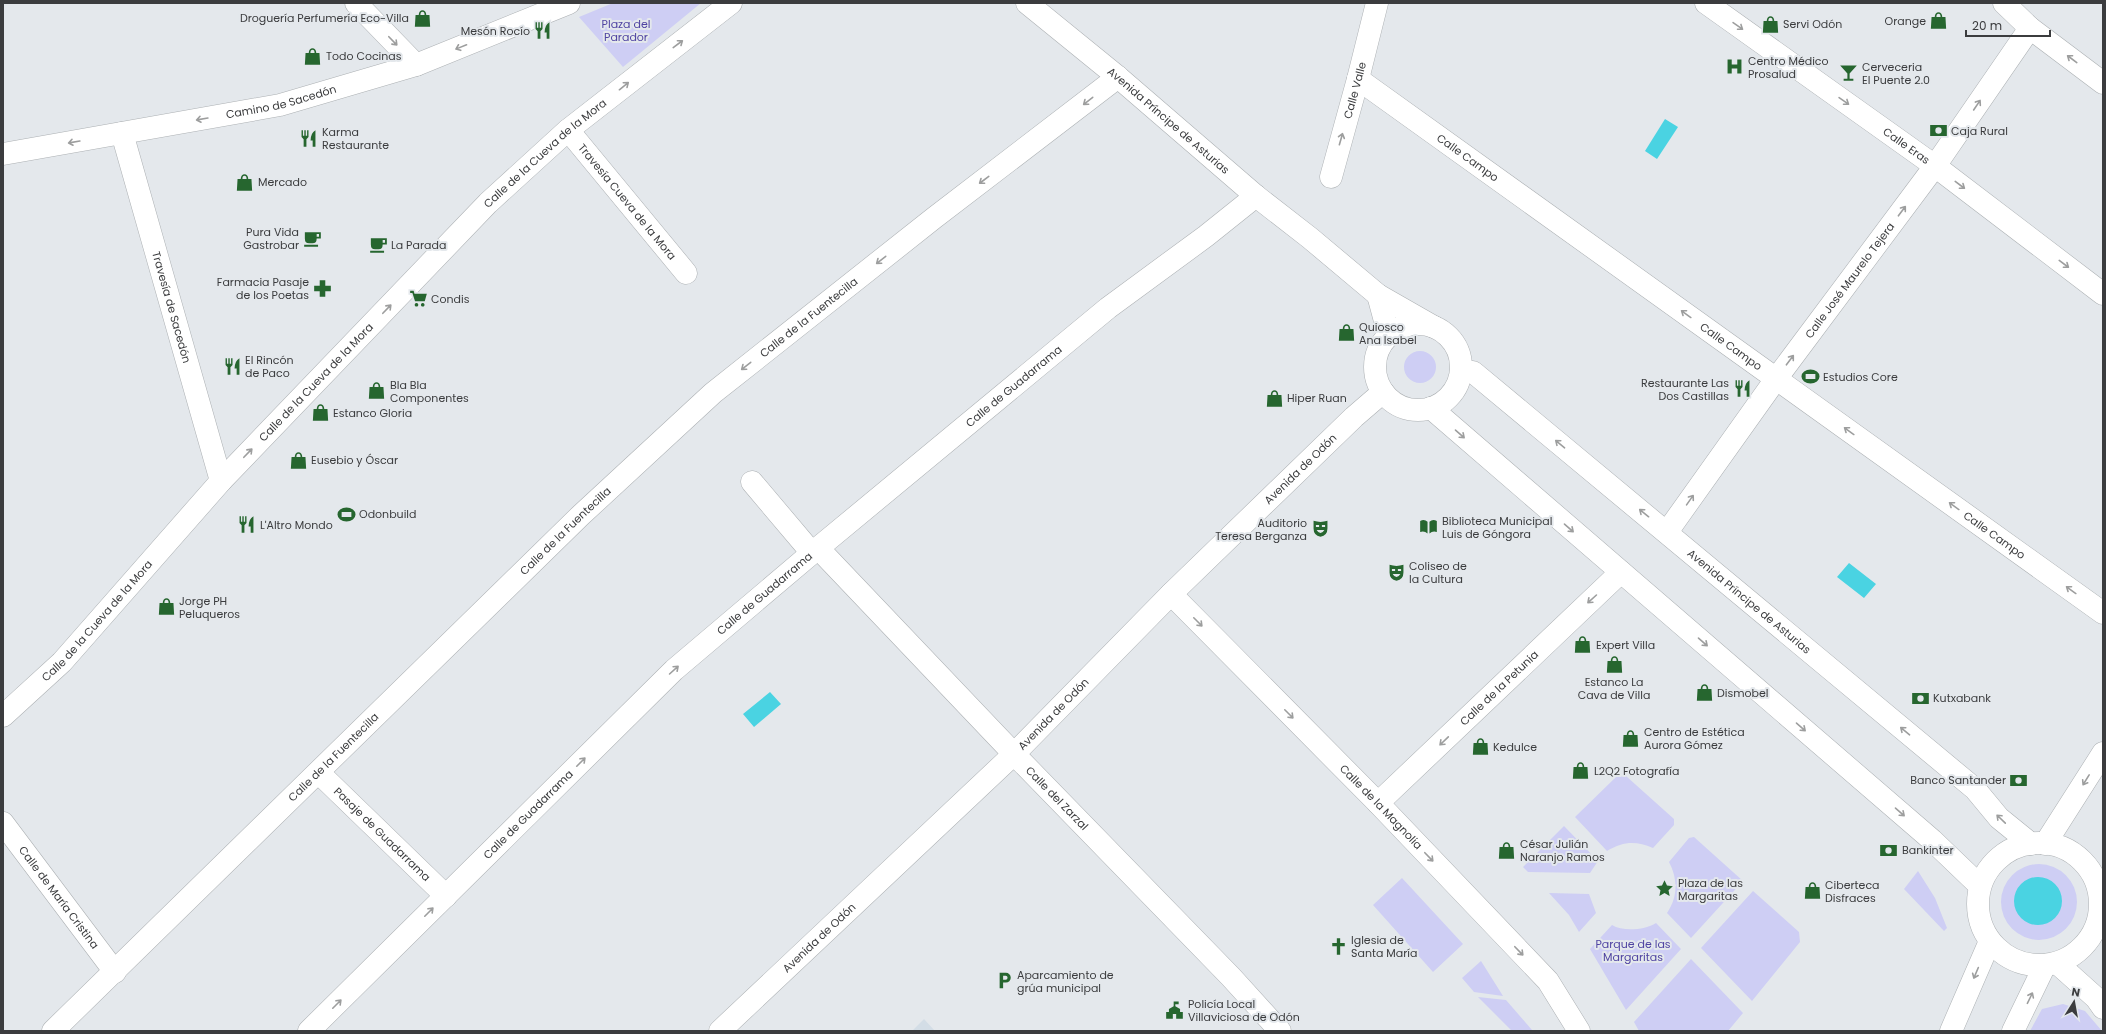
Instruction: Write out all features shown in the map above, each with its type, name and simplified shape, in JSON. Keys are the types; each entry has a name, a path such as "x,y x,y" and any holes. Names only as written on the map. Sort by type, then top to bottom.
{"street":[{"path":"356,3 416,65"},
{"name":"Calle de la Cueva de la Mora","path":"3,716 62,662 221,481 488,203 568,130 731,3"},
{"name":"Avenida Príncipe de Asturias","path":"1027,3 1118,77 1256,196 1310,238 1378,295 1434,327"},
{"name":"Calle Valle","path":"1331,177 1377,3"},
{"name":"Calle Eras","path":"1706,3 1935,166 2103,294"},
{"path":"2004,3 2030,28 2103,83"},
{"name":"Camino de Sacedón","path":"3,154 280,106 416,65 553,6"},
{"name":"Calle José Maurelo Tejera","path":"1667,532 1776,379 1935,166 2030,28"},
{"name":"Calle de la Fuentecilla","path":"53,1031 319,773 581,515 713,393 928,223 1118,77"},
{"name":"Calle Campo","path":"1358,79 2103,613"},
{"name":"Travesía Cueva de la Mora","path":"568,130 686,273"},
{"name":"Travesía de Sacedón","path":"122,133 221,481"},
{"name":"Calle de Guadarrama","path":"309,1031 674,670 815,550 1108,308 1211,233 1256,196"},
{"path":"1378,295 1388,336"},
{"path":"1410,325 1434,327 1446,334 1455,345 1460,358 1461,372 1458,384 1451,395 1442,403 1430,408 1418,410 1404,408 1393,402 1383,392 1375,369 1376,357 1388,336 1410,325"},
{"name":"Avenida Príncipe de Asturias","path":"1461,372 1473,372 1975,789 1999,818 2038,844"},
{"name":"Avenida de Odón","path":"720,1031 1014,754 1171,594 1354,417 1383,392"},
{"path":"1430,408 1932,840 1980,886"},
{"name":"Calle del Zarzal","path":"752,482 815,550 1231,977 1280,1031"},
{"name":"Calle de la Petunia","path":"1378,803 1621,572"},
{"name":"Calle de la Magnolia","path":"1171,594 1378,803 1548,980 1579,1031"},
{"path":"2038,844 2103,753"},
{"name":"Pasaje de Guadarrama","path":"319,773 446,896"},
{"name":"Calle de María Cristina","path":"3,823 115,972"},
{"path":"2038,844 2063,848 2078,857 2089,870 2097,886 2100,903 2100,924 2075,954 2051,964 2024,964 2005,955 1990,941 1982,929 1978,915 1978,900 1980,886 1991,866 2008,851 2038,844"},
{"path":"1950,1031 1990,941"},
{"path":"2051,964 2096,998 2103,1008"},
{"path":"2014,1031 2051,964"}],"shaded area":[{"path":"924,1019 935,1031 912,1031"}],"green space":[{"name":"Plaza del Parador","path":"613,3 701,3 623,67 579,17"},
{"path":"1417,351 1423,351 1432,355 1436,367 1432,379 1423,383 1417,383 1408,379 1404,370 1404,364 1408,355"},
{"path":"1626,776 1674,819 1674,825 1653,848 1641,844 1630,843 1619,845 1607,851 1575,817 1616,777"},
{"path":"1564,826 1598,861 1590,873 1528,872 1523,867"},
{"path":"1694,837 1743,881 1691,938 1667,913 1671,907 1676,888 1674,875 1669,862 1689,838"},
{"path":"2039,864 2053,867 2066,875 2074,888 2077,902 2074,916 2066,929 2053,937 2039,940 2025,937 2012,929 2004,916 2001,902 2004,888 2012,875 2025,867"},
{"path":"1918,871 1935,898 1947,928 1944,931 1904,889"},
{"path":"1402,878 1463,944 1433,972 1373,905"},
{"path":"1753,891 1799,932 1800,942 1752,1001 1701,948"},
{"path":"1549,893 1589,894 1596,913 1579,932 1569,915"},
{"name":"Parque de las Margaritas","path":"1656,923 1681,949 1626,1010 1590,949 1612,925 1622,929 1640,929"},
{"path":"1691,959 1743,1013 1728,1031 1639,1031 1634,1022"},
{"path":"1481,961 1503,996 1474,992 1462,978"},
{"path":"1478,997 1506,1000 1532,1030 1512,1031"},
{"path":"2063,1004 2085,1011 2102,1031 2030,1031 2042,1009"}],"water":[{"path":"1665,119 1678,127 1657,159 1645,151"},
{"path":"1849,563 1876,584 1864,598 1837,577"},
{"path":"770,692 781,704 754,727 743,714"},
{"path":"2033,877 2043,877 2052,881 2058,887 2061,892 2061,910 2052,921 2043,925 2033,925 2024,921 2018,915 2014,906 2014,896 2018,887 2024,881"}],"place":[{"name":"Droguería Perfumería Eco-Villa","path":"422,18"},
{"name":"Orange","path":"1939,21"},
{"name":"Servi Odón","path":"1770,24"},
{"name":"Mesón Rocío","path":"543,31"},
{"name":"Todo Cocinas","path":"313,56"},
{"name":"Centro Médico Prosalud","path":"1735,67"},
{"name":"Cerveceria El Puente 2.0","path":"1849,73"},
{"name":"Caja Rural","path":"1938,131"},
{"name":"Karma Restaurante","path":"309,138"},
{"name":"Mercado","path":"245,182"},
{"name":"Pura Vida Gastrobar","path":"312,238"},
{"name":"La Parada","path":"378,245"},
{"name":"Farmacia Pasaje de los Poetas","path":"322,288"},
{"name":"Condis","path":"418,299"},
{"name":"Quiosco Ana Isabel","path":"1346,333"},
{"name":"El Rincón de Paco","path":"232,366"},
{"name":"Estudios Core","path":"1810,377"},
{"name":"Restaurante Las Dos Castillas","path":"1742,389"},
{"name":"Bla Bla Componentes","path":"377,391"},
{"name":"Hiper Ruan","path":"1274,398"},
{"name":"Estanco Gloria","path":"320,413"},
{"name":"Eusebio y Óscar","path":"298,460"},
{"name":"Odonbuild","path":"346,514"},
{"name":"L'Altro Mondo","path":"247,525"},
{"name":"Biblioteca Municipal Luis de Góngora","path":"1429,527"},
{"name":"Auditorio Teresa Berganza","path":"1320,529"},
{"name":"Coliseo de la Cultura","path":"1396,572"},
{"name":"Jorge PH Peluqueros","path":"166,607"},
{"name":"Expert Villa","path":"1583,645"},
{"name":"Estanco La Cava de Villa","path":"1614,664"},
{"name":"Dismobel","path":"1704,693"},
{"name":"Kutxabank","path":"1920,698"},
{"name":"Centro de Estética Aurora Gómez","path":"1631,738"},
{"name":"Kedulce","path":"1480,747"},
{"name":"L2Q2 Fotografía","path":"1581,771"},
{"name":"Banco Santander","path":"2019,780"},
{"name":"César Julián Naranjo Ramos","path":"1507,850"},
{"name":"Bankinter","path":"1889,850"},
{"name":"Plaza de las Margaritas","path":"1665,889"},
{"name":"Ciberteca Disfraces","path":"1812,891"},
{"name":"Iglesia de Santa María","path":"1338,946"},
{"name":"Aparcamiento de grúa municipal","path":"1004,981"},
{"name":"Policía Local Villaviciosa de Odón","path":"1175,1010"}]}
